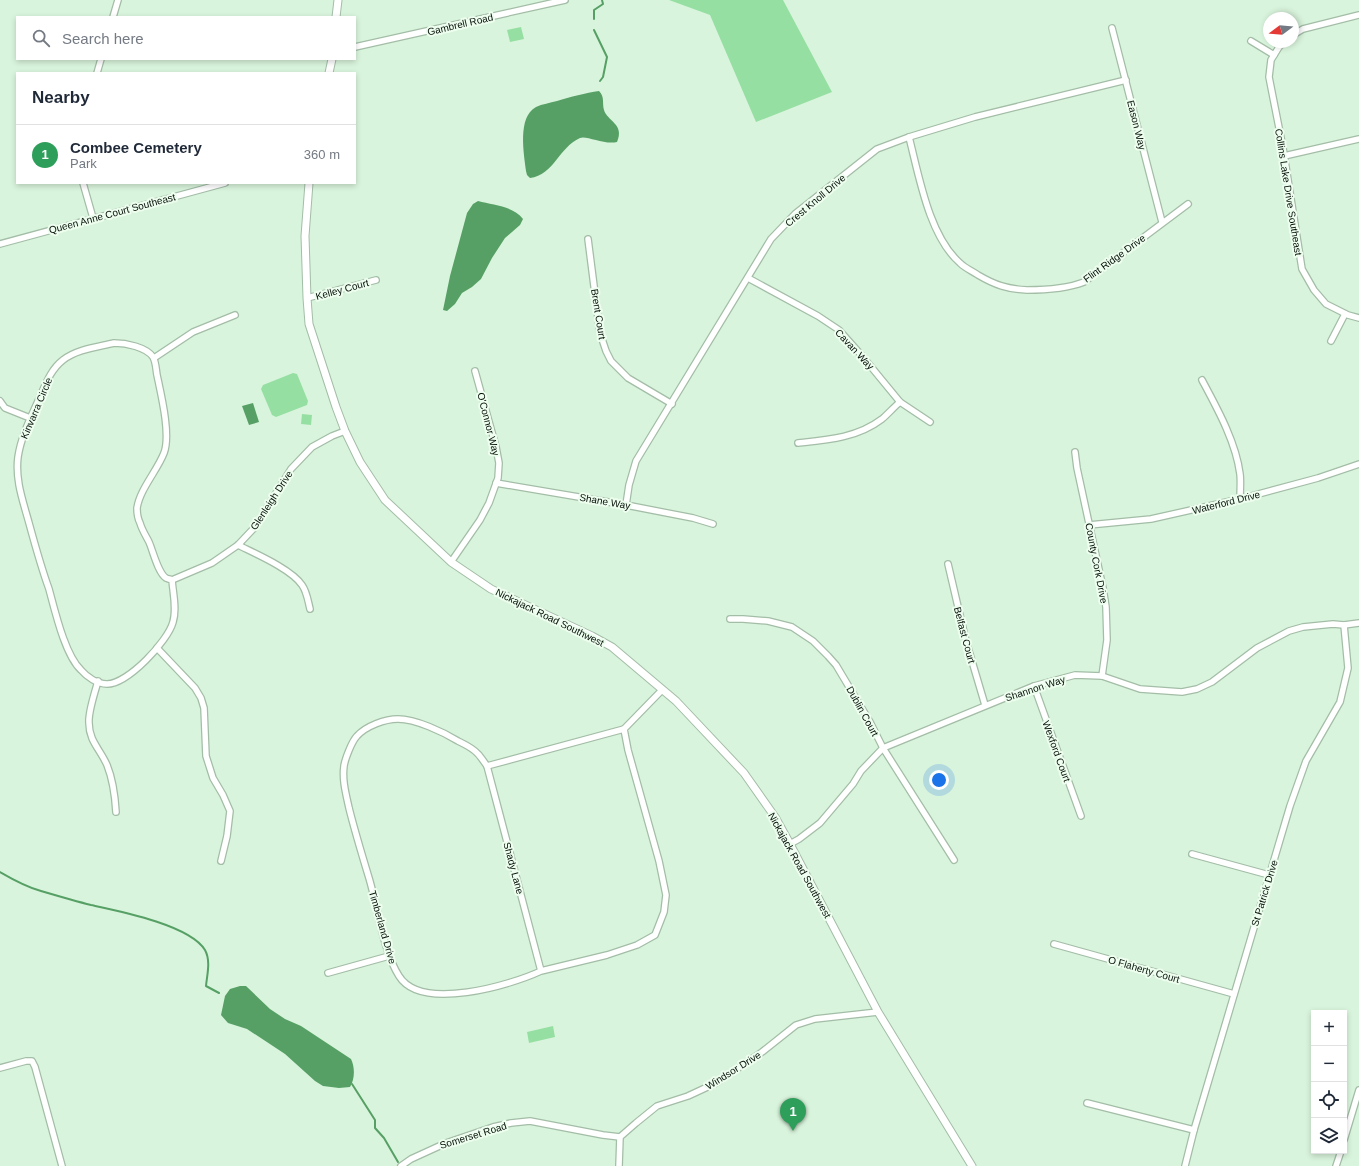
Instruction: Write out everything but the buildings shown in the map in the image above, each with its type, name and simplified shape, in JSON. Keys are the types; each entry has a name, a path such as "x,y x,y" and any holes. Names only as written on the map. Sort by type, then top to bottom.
{"street":[{"path":"113,16 118,0"},
{"path":"336,16 338,0"},
{"name":"Gambrell Road","path":"356,47 564,0"},
{"path":"1299,31 1303,29 1359,15"},
{"name":"Eason Way","path":"1112,28 1162,222"},
{"path":"1251,41 1274,55"},
{"name":"Collins Lake Drive Southeast","path":"1278,48 1271,60 1269,78 1284,156 1302,269 1314,290 1326,304 1345,314 1359,318"},
{"path":"97,72 101,60"},
{"path":"329,72 332,60"},
{"name":"Crest Knoll Drive","path":"626,505 629,485 636,461 772,239 795,214 877,149 909,137 974,117 1126,80"},
{"name":"Flint Ridge Drive","path":"909,137 926,202 934,225 946,246 960,263 992,283 1010,289 1039,290 1070,287 1084,282 1162,222 1188,204"},
{"path":"1284,156 1359,138"},
{"path":"83,184 93,218"},
{"name":"Queen Anne Court Southeast","path":"0,244 221,184"},
{"name":"Nickajack Road Southwest","path":"308,184 305,236 309,324 345,431 360,462 385,500 451,562 491,589 592,636 612,647 676,701 744,773 775,817 878,1012 972,1166"},
{"name":"Brent Court","path":"588,239 600,332 606,352 611,361 628,378 672,404"},
{"name":"Cavan Way","path":"748,278 818,316 839,330 900,402 930,422"},
{"name":"Kelley Court","path":"307,298 376,280"},
{"path":"1331,341 1345,314"},
{"path":"116,812 115,793 111,777 106,763 94,744 89,731 88,721 98,681 107,684 118,681 130,675 158,648 174,622 175,609 172,580 166,578 161,571 150,543 139,523 137,515 144,490 164,452 165,447 165,424 154,358 193,332 235,315"},
{"name":"Kinvarra Circle","path":"98,681 92,680 80,669 70,656 41,565 20,491 17,472 18,457 24,433 52,370 63,360 73,354 114,343 125,343 149,353 154,358"},
{"name":"O'Connor Way","path":"451,562 480,520 489,503 498,478 499,463 496,447 475,371"},
{"path":"1202,380 1220,415 1232,443 1240,474 1240,499"},
{"path":"0,401 5,408 30,418"},
{"path":"798,443 842,438 864,430 881,419 900,402"},
{"name":"Glenleigh Drive","path":"172,580 212,563 238,545 255,527 291,469 312,447 345,431"},
{"name":"County Cork Drive","path":"1075,452 1076,468 1106,607 1107,640 1102,676"},
{"name":"Waterford Drive","path":"1089,525 1152,519 1240,499 1318,478 1359,464"},
{"name":"Shane Way","path":"496,483 626,505 693,518 713,524"},
{"path":"238,545 280,567 297,579 306,593 310,609"},
{"name":"Belfast Court","path":"948,564 966,641 985,705"},
{"name":"Dublin Court","path":"730,620 743,619 768,621 792,627 813,641 836,665 867,717 883,748 954,860"},
{"name":"Shannon Way","path":"790,844 800,839 820,823 853,784 861,770 883,748 985,705 1034,686 1075,675 1102,676 1140,688 1182,692 1197,689 1212,682 1257,648 1289,631 1333,624 1344,625 1359,623"},
{"name":"St Patrick Drive","path":"1185,1166 1194,1130 1290,806 1306,761 1340,702 1348,668 1344,625"},
{"path":"158,648 195,688 201,698 204,708 206,756 213,778 224,794 230,811 228,836 221,861"},
{"name":"Wexford Court","path":"1034,686 1081,816"},
{"path":"487,766 624,729 662,690"},
{"name":"Timberland Drive","path":"487,766 477,752 449,735 423,724 399,719 374,724 357,736 352,744 344,766 344,784 357,839 389,956 399,977 404,983 416,990 438,994 454,994 489,988 541,971 608,955 637,945 655,934 664,912 666,895 660,861 628,750 624,729"},
{"name":"Shady Lane","path":"487,766 541,971"},
{"path":"1192,854 1269,875"},
{"name":"O Flaherty Court","path":"1054,944 1234,994"},
{"path":"328,973 389,956"},
{"name":"Windsor Drive","path":"620,1137 657,1106 688,1096 716,1083 762,1052 796,1025 815,1019 878,1012"},
{"path":"0,1068 26,1061 32,1061 37,1073 62,1166"},
{"path":"1347,1130 1359,1090"},
{"path":"1087,1103 1194,1130"},
{"name":"Somerset Road","path":"401,1166 411,1159 446,1143 492,1127 511,1123 530,1121 620,1137"},
{"path":"620,1137 620,1166"},
{"path":"1336,1166 1340,1154"}],"shaded area":[{"path":"669,0 783,0 832,92 756,122 710,15"},
{"path":"521,27 524,39 510,42 507,30"},
{"path":"599,91 602,96 603,107 606,114 615,123 619,131 617,142 612,143 583,137 580,138 573,142 545,172 530,178 526,171 523,136 526,119 530,112 541,105"},
{"path":"478,201 514,211 523,219 520,225 505,238 481,279 462,293 455,304 447,311 443,310 450,276 467,213 473,204"},
{"path":"293,373 297,374 308,401 307,405 276,417 272,415 261,389 263,385"},
{"path":"253,403 259,422 249,425 242,406"},
{"path":"302,414 312,415 311,425 301,424"},
{"path":"246,986 270,1009 285,1019 301,1026 351,1059 354,1073 350,1087 339,1088 323,1086 315,1081 285,1054 247,1029 228,1023 221,1015 225,996 230,989"},
{"path":"553,1026 555,1037 529,1043 527,1032"}],"waterway":[{"path":"594,19 594,10 603,4 602,0"},
{"path":"594,30 607,57 603,77 600,81"},
{"path":"0,872 20,883 36,889 153,920 185,933 197,941 205,950 208,959 206,986 219,993"},
{"path":"352,1084 375,1120 375,1128 384,1138 398,1162"}],"place":[{"name":"Combee Cemetery","path":"793,1131"}]}
